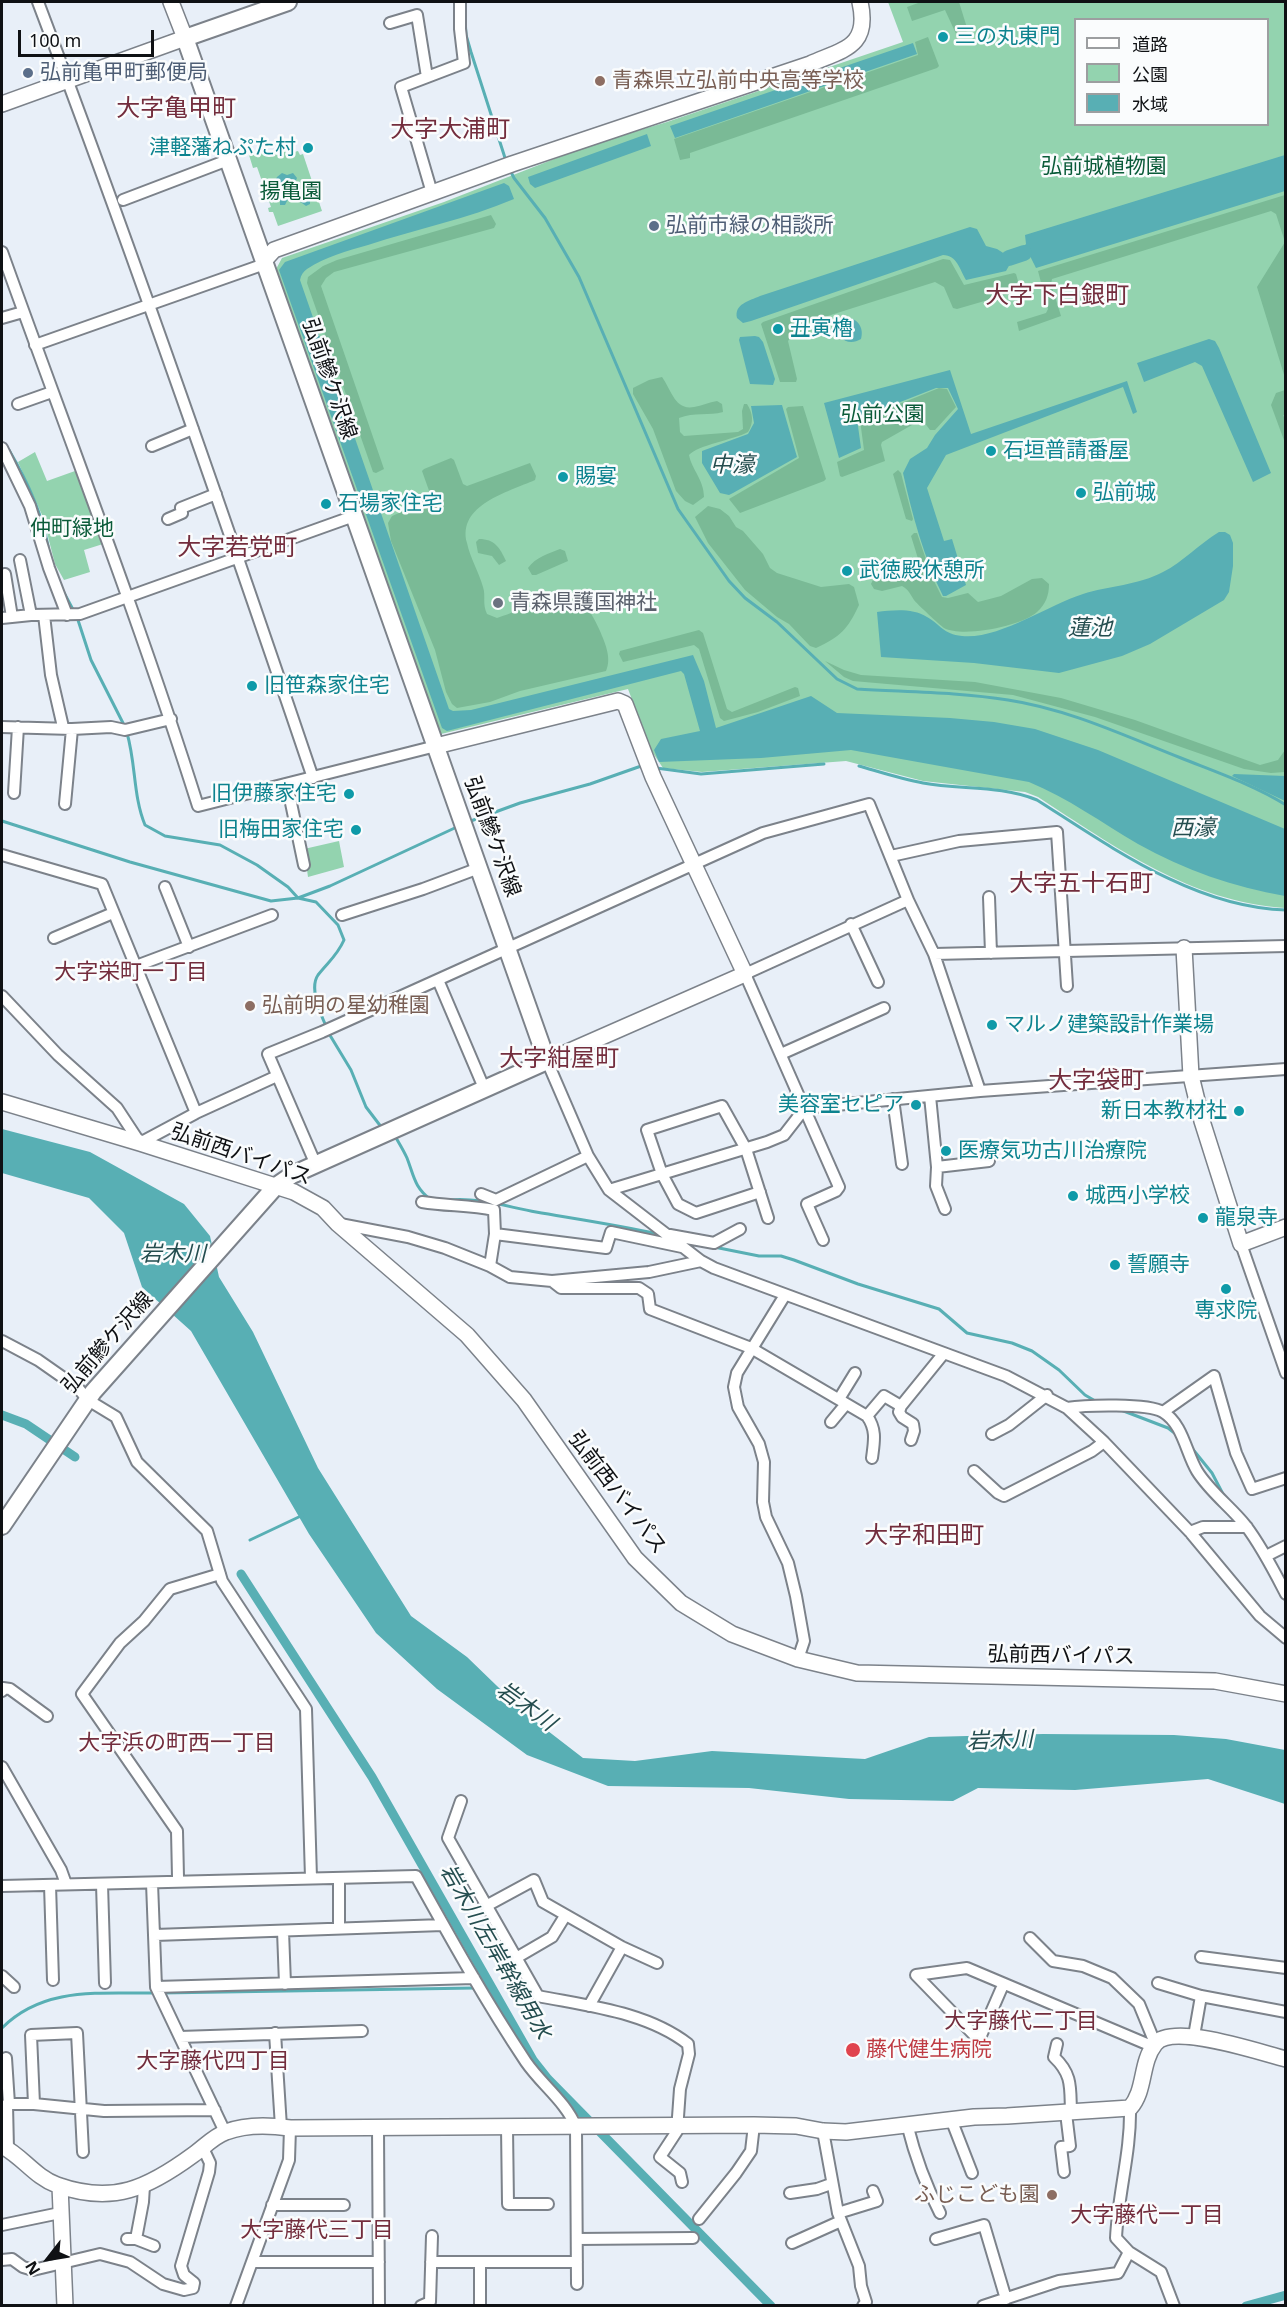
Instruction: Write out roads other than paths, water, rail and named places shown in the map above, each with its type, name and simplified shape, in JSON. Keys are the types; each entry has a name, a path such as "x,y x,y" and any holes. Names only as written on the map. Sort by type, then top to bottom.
{"main road":[{"path":"185,38 288,2"},
{"name":"弘前鰺ケ沢線","path":"2,1526 90,1396 276,1186 292,1175 547,1061 185,38"}],"street":[{"path":"38,2 193,429 313,778"},
{"path":"2,104 185,38 171,2"},
{"path":"432,193 401,87 464,63 460,2"},
{"path":"35,345 259,266 274,250 508,166 810,64 851,46 859,35 863,17 860,2"},
{"path":"390,23 417,15 428,77"},
{"path":"123,200 228,160"},
{"path":"2,252 171,719 198,806 618,701 625,704 653,777 745,974 839,1187 836,1191 807,1204 823,1240"},
{"path":"2,318 23,312"},
{"path":"18,404 52,392"},
{"path":"152,446 193,429"},
{"path":"2,449 30,506 49,568 74,615"},
{"path":"168,519 182,513 181,508 216,494"},
{"path":"5,574 7,618 31,615 74,615 354,516"},
{"path":"20,560 31,615"},
{"path":"45,615 51,675 68,728 66,804"},
{"path":"2,727 111,727 127,730 171,719"},
{"path":"14,793 18,727"},
{"path":"286,784 304,865"},
{"path":"316,1165 268,1054 763,833 869,804 908,900 934,954 980,1091"},
{"path":"891,856 959,841 1057,832 1067,986"},
{"path":"2,855 102,885 196,1113"},
{"path":"342,915 479,868"},
{"path":"165,887 189,947"},
{"path":"988,897 991,953"},
{"path":"908,900 547,1061 588,1156 609,1190 701,1261 785,1295 1006,1376 1047,1395 1067,1408 1104,1442 1190,1532 1260,1616 1286,1638"},
{"path":"54,938 113,913"},
{"path":"136,966 272,915"},
{"path":"851,924 878,982"},
{"path":"934,954 1286,946"},
{"path":"1184,948 1191,1076 1202,1121 1241,1244 1286,1373"},
{"path":"438,980 484,1088"},
{"path":"2,996 58,1055 117,1108 140,1143 196,1113 277,1076"},
{"path":"781,1054 884,1008"},
{"path":"609,1190 746,1149 784,1135 805,1108 980,1091 1286,1070"},
{"path":"930,1096 937,1167 936,1186 945,1209"},
{"path":"893,1099 902,1164"},
{"name":"弘前西バイパス","path":"2,1102 276,1186 294,1192 323,1208 338,1224 467,1335 524,1400 635,1558 681,1603 732,1634 798,1659 857,1673 1215,1681 1286,1694"},
{"path":"760,1192 696,1213 678,1204 662,1174 647,1130 722,1106 746,1149 760,1192 768,1218"},
{"path":"481,1194 496,1200 588,1156"},
{"path":"937,1167 989,1161"},
{"path":"423,1202 444,1206 471,1205 494,1210 495,1234 490,1266"},
{"path":"338,1224 408,1237 445,1248 510,1276 552,1281 650,1272 701,1261"},
{"path":"1241,1244 1286,1227"},
{"path":"670,1235 714,1243 740,1229"},
{"path":"495,1234 606,1248 611,1232 685,1248"},
{"path":"552,1281 561,1287 639,1288 648,1294 650,1309 751,1348 867,1416 873,1425 875,1436 872,1458"},
{"path":"785,1295 737,1373 734,1387 738,1407 759,1444 764,1462 766,1517 788,1563 804,1641 798,1659"},
{"path":"2,1341 38,1360 116,1417 138,1462 207,1531 222,1581 306,1709 311,1878"},
{"path":"911,1440 914,1431 913,1424 902,1417 899,1412 901,1406 944,1353"},
{"path":"831,1422 855,1373"},
{"path":"1163,1412 1214,1376 1236,1452 1251,1489 1286,1478"},
{"path":"992,1434 1009,1425 1047,1395"},
{"path":"867,1416 884,1396 901,1406"},
{"path":"1067,1408 1085,1405 1140,1406 1163,1412 1175,1423 1197,1471 1247,1527 1266,1556 1286,1594"},
{"path":"974,1471 1004,1496 1092,1451 1104,1442"},
{"path":"1190,1532 1203,1527 1247,1527"},
{"path":"1266,1556 1286,1546"},
{"path":"178,1877 177,1831 82,1694 120,1642 144,1621 170,1589 220,1574"},
{"path":"2,1690 3,1688 10,1689 47,1716"},
{"path":"2,1767 61,1870 66,1884"},
{"path":"461,1801 448,1838 538,1996 589,2006 656,2025 677,2035 688,2044 689,2054 680,2089 677,2131 660,2157 680,2173 682,2182"},
{"path":"2,1886 416,1876 474,1978 530,2067 571,2114 589,2126"},
{"path":"339,1878 339,1928"},
{"path":"486,1906 534,1880 543,1902 622,1947 657,1963"},
{"path":"152,1883 158,1991 225,2132"},
{"path":"102,1884 105,1983"},
{"path":"50,1885 53,1980"},
{"path":"516,1959 552,1937 565,1916"},
{"path":"155,1935 443,1924"},
{"path":"283,1931 285,1984"},
{"path":"1030,1938 1053,1961 1083,1966 1112,1978 1139,2004 1155,2045"},
{"path":"589,2006 622,1947"},
{"path":"1201,1957 1286,1968"},
{"path":"1004,1985 980,2040 916,1975 967,1968 1155,2045"},
{"path":"2,1976 14,1987"},
{"path":"158,1991 474,1978"},
{"path":"1158,1983 1201,1996 1286,2012"},
{"path":"1194,2036 1201,1996"},
{"path":"180,2037 362,2031"},
{"path":"34,2104 31,2035 77,2033 83,2152"},
{"path":"236,2306 289,2160 275,2034"},
{"path":"1174,2306 1161,2272 1129,2252 1116,2238 1117,2213 1131,2134 1130,2108 1137,2100 1143,2067 1155,2045 1172,2036 1194,2036 1286,2059"},
{"path":"1057,2044 1054,2057 1067,2070 1069,2077 1070,2146 1061,2147 1064,2172"},
{"path":"6,2058 9,2104 7,2104 5,2147 35,2173 60,2186 112,2194 144,2186 169,2173 225,2132 248,2126 754,2125 796,2126 846,2132 951,2119 1130,2108"},
{"path":"9,2104 80,2107 104,2111 215,2110"},
{"path":"951,2119 972,2173"},
{"path":"907,2124 921,2171 940,2213"},
{"path":"699,2218 751,2151 754,2125"},
{"path":"577,2284 577,2239 589,2126"},
{"path":"378,2127 379,2306"},
{"path":"507,2127 508,2204 548,2204"},
{"path":"823,2131 831,2184 840,2217 859,2266 861,2286 866,2302 863,2306"},
{"path":"2,2260 12,2259 23,2267 33,2270 100,2254 130,2262 163,2284 184,2290 193,2288 194,2283 184,2275 181,2266 209,2172 210,2163 203,2148"},
{"path":"790,2193 817,2189 831,2184"},
{"path":"60,2186 65,2306"},
{"path":"144,2186 143,2202 131,2239 154,2246"},
{"path":"792,2242 877,2201 873,2191"},
{"path":"273,2205 344,2205"},
{"path":"2,2225 60,2213"},
{"path":"936,2239 984,2225 1006,2299"},
{"path":"421,2306 430,2302 432,2236"},
{"path":"577,2239 693,2238"},
{"path":"983,2306 1059,2281 1118,2273 1129,2252"},
{"path":"252,2262 379,2262"},
{"path":"431,2262 577,2262"},
{"path":"477,2301 480,2262"}],"water":[{"path":"913,43 917,54 675,138 670,126"},
{"path":"647,134 651,146 535,188 530,184 528,177"},
{"path":"1285,155 1285,191 1036,268 1029,254 1025,255 1022,248 1026,244 1025,235"},
{"path":"282,173 287,175 293,173 297,178 295,189 310,197 310,204 306,206 295,198 288,199 285,205 280,205 280,193 274,183"},
{"name":"西濠","path":"504,183 509,186 514,199 460,218 336,255 307,269 300,280 449,709 453,711 471,710 693,655 704,681 716,728 811,696 837,713 950,718 1035,729 1098,750 1285,829 1285,896 1247,888 1173,862 1138,844 1057,795 1029,782 851,750 761,758 659,762 654,750 661,739 700,731 684,674 681,671 447,731 442,728 279,270 285,262"},
{"path":"970,227 977,229 986,246 997,249 1008,256 1010,264 1006,271 966,280 955,260 943,255 751,321 743,323 737,318 738,309 747,301"},
{"path":"848,318 860,325 861,339 852,342 841,337 838,324"},
{"path":"755,336 763,342 775,379 773,385 750,384 739,340 740,337"},
{"path":"1209,339 1215,341 1219,348 1271,473 1253,482 1202,366 1195,362 1144,382 1137,363"},
{"path":"950,370 971,434 1127,381 1137,412 1133,414 1123,387 946,455 927,488 944,541 952,539 966,585 943,596 919,536 903,473 910,459 927,448 935,435 958,409 948,388 936,388 857,419 861,448 839,458 824,403"},
{"name":"中濠","path":"782,405 797,457 729,495 720,493 702,463 702,451 748,434 754,423 751,406"},
{"name":"蓮池","path":"1219,532 1230,535 1233,543 1233,566 1229,592 1224,600 1150,644 1122,656 1059,673 974,663 881,657 877,612 896,610 916,612 956,635 976,636 991,633 1083,594 1134,583 1154,576 1177,563"},
{"path":"1234,774 1285,776 1285,801 1232,776"},
{"name":"岩木川","path":"2,1129 90,1152 184,1204 210,1236 219,1277 253,1332 318,1468 411,1616 467,1657 526,1714 583,1758 635,1761 712,1751 865,1759 929,1737 1043,1734 1174,1735 1226,1739 1285,1750 1285,1804 1208,1779 1075,1790 978,1788 953,1801 849,1799 749,1788 608,1786 527,1755 437,1689 376,1633 309,1534 191,1331 142,1287 124,1233 89,1198 2,1173"}],"waterway":[{"path":"465,18 466,35 506,161"},
{"path":"510,170 545,218 579,277 678,509 729,581 745,598 777,622 837,679 857,689 971,695 1030,704 1052,710 1096,724 1221,774 1261,791 1286,805"},
{"path":"1009,258 1024,253"},
{"path":"9,450 33,496 48,546"},
{"path":"62,589 77,617 91,660 125,727"},
{"path":"127,733 138,803 145,825 165,836 220,845 257,865 288,887 298,898 316,902 338,925 344,940 318,975 315,987 316,1000 326,1026"},
{"path":"656,768 701,774 824,764"},
{"path":"468,822 520,803 590,784 644,765"},
{"path":"859,766 923,783 1023,795 1037,800 1124,855 1187,887 1219,899 1252,907 1286,910"},
{"path":"2,821 130,862 271,901 298,898 330,886 459,826"},
{"path":"328,1032 351,1070 366,1107 382,1128"},
{"path":"395,1136 406,1155 418,1186 431,1200"},
{"path":"449,1200 482,1201 658,1234"},
{"path":"714,1247 759,1256 781,1256 858,1284 939,1309 967,1333 1012,1343 1032,1351 1059,1370 1085,1395 1097,1402"},
{"path":"1121,1410 1168,1428 1177,1435"},
{"name":"岩木川左岸幹線用水","path":"2,1415 26,1424 75,1457"},
{"path":"1191,1447 1212,1473 1224,1496"},
{"path":"250,1540 303,1515"},
{"name":"岩木川左岸幹線用水","path":"241,1574 372,1777 533,2060 548,2079 771,2306"},
{"path":"161,1993 475,1988"},
{"path":"2,2028 18,2014 54,1999 93,1993 154,1993"},
{"name":"岩木川左岸幹線用水","path":"1246,2306 1286,2295"}],"place":[{"name":"三の丸東門","path":"943,37"},
{"name":"弘前亀甲町郵便局","path":"28,73"},
{"name":"青森県立弘前中央高等学校","path":"600,81"},
{"name":"津軽藩ねぷた村","path":"308,148"},
{"name":"弘前市緑の相談所","path":"654,226"},
{"name":"丑寅櫓","path":"778,329"},
{"name":"石垣普請番屋","path":"991,451"},
{"name":"賜宴","path":"563,477"},
{"name":"弘前城","path":"1081,493"},
{"name":"石場家住宅","path":"326,504"},
{"name":"武徳殿休憩所","path":"847,571"},
{"name":"青森県護国神社","path":"498,603"},
{"name":"旧笹森家住宅","path":"252,686"},
{"name":"旧伊藤家住宅","path":"349,794"},
{"name":"旧梅田家住宅","path":"356,830"},
{"name":"弘前明の星幼稚園","path":"250,1006"},
{"name":"マルノ建築設計作業場","path":"992,1025"},
{"name":"美容室セピア","path":"916,1105"},
{"name":"新日本教材社","path":"1239,1111"},
{"name":"医療気功古川治療院","path":"946,1151"},
{"name":"城西小学校","path":"1073,1196"},
{"name":"龍泉寺","path":"1203,1218"},
{"name":"誓願寺","path":"1115,1265"},
{"name":"専求院","path":"1226,1289"},
{"name":"藤代健生病院","path":"853,2050"},
{"name":"ふじこども園","path":"1052,2195"}],"district":[{"name":"大字亀甲町","path":"176,109"},
{"name":"大字大浦町","path":"450,130"},
{"name":"大字下白銀町","path":"1057,296"},
{"name":"大字若党町","path":"237,548"},
{"name":"大字五十石町","path":"1081,884"},
{"name":"大字栄町一丁目","path":"131,973"},
{"name":"大字紺屋町","path":"559,1059"},
{"name":"大字袋町","path":"1096,1081"},
{"name":"大字和田町","path":"924,1536"},
{"name":"大字浜の町西一丁目","path":"177,1744"},
{"name":"大字藤代二丁目","path":"1021,2022"},
{"name":"大字藤代四丁目","path":"213,2062"},
{"name":"大字藤代一丁目","path":"1147,2216"},
{"name":"大字藤代三丁目","path":"317,2231"}],"park label":[{"name":"弘前城植物園","path":"1104,167"},
{"name":"揚亀園","path":"291,192"},
{"name":"弘前公園","path":"883,415"},
{"name":"仲町緑地","path":"72,529"}]}
